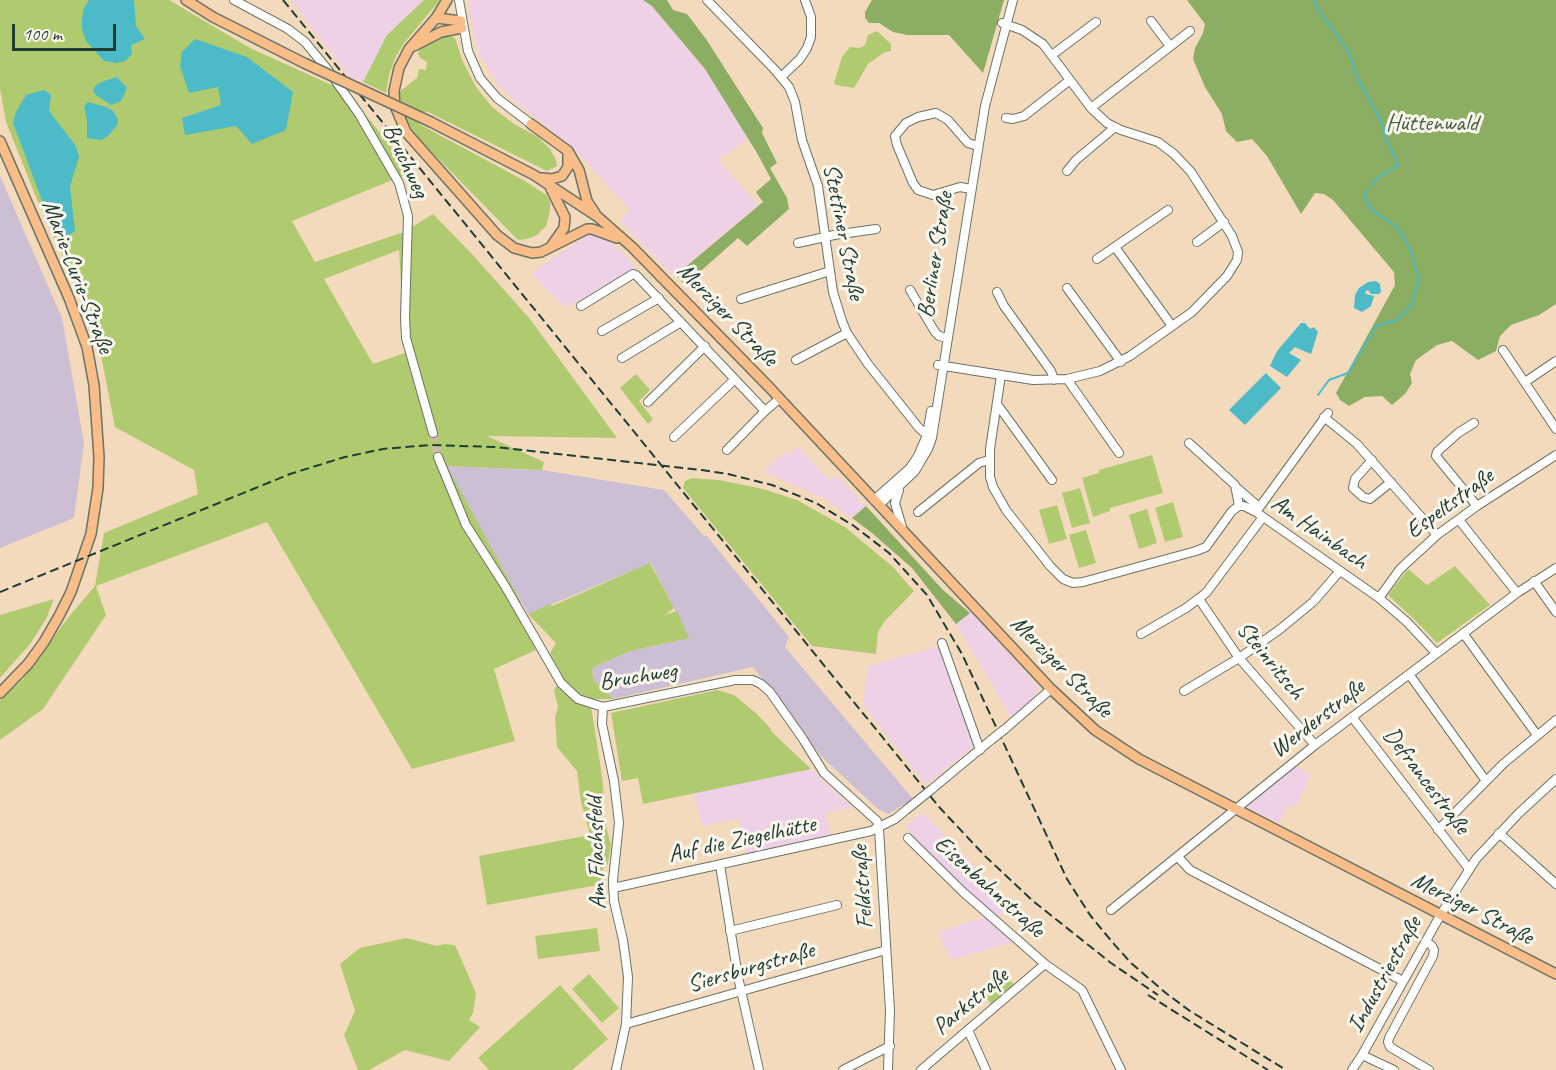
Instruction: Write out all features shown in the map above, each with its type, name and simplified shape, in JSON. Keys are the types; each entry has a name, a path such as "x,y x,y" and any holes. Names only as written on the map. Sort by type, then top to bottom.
{"main road":[{"path":"186,0 213,17 304,63 431,122 534,175 598,218 636,250"},
{"path":"447,0 436,18 409,49 399,68 394,91 395,106 406,132 505,243 522,252 548,250 579,233 592,229 605,232 636,250"},
{"path":"436,18 462,24"},
{"path":"409,49 462,24"},
{"path":"531,124 563,146 576,164 583,191 598,218"},
{"name":"Marie-Curie-Straße","path":"0,141 69,298 87,347 94,385 99,457 98,488 91,534 74,584 44,642 28,664 0,693"},
{"path":"534,175 552,179 562,176 568,167 569,160 563,146"},
{"path":"546,182 566,217 564,228 548,250"},
{"name":"Merziger Straße","path":"636,250 1051,689 1083,720 1120,748 1556,974"}],"street":[{"name":"Bruchweg","path":"234,0 288,29 305,42 359,114 399,183 408,216 406,338 433,433"},
{"path":"459,0 468,51 480,78 487,88 511,110 531,124"},
{"name":"Stettiner Straße","path":"707,0 781,77 792,94 802,140 815,174 838,310 848,333 874,372 929,437"},
{"path":"781,77 800,58 811,37 811,17 805,0"},
{"name":"Berliner Straße","path":"1004,24 1008,0"},
{"name":"Berliner Straße","path":"877,503 901,486 923,459 929,437 985,83 1013,0"},
{"path":"1151,21 1170,46"},
{"path":"1052,55 1096,22"},
{"path":"940,366 1033,380 1067,379 1100,371 1121,362 1204,301 1233,267 1238,252 1224,222 1191,172 1174,154 1158,142 1114,128 1091,108 1052,55 1033,36 1004,24"},
{"path":"1091,108 1190,31"},
{"path":"1006,118 1024,116 1070,80"},
{"path":"968,188 960,187 933,195 918,190 900,154 895,136 906,123 918,117 936,113 948,120 968,143 975,146"},
{"path":"1067,171 1076,160 1114,128"},
{"path":"1097,260 1168,210"},
{"path":"1197,242 1224,222"},
{"path":"798,243 876,229"},
{"path":"1115,247 1172,326"},
{"path":"741,299 830,271"},
{"path":"581,306 633,274 636,275 765,411"},
{"path":"1067,288 1121,362"},
{"path":"910,290 931,326 944,337"},
{"path":"997,292 1004,306 1051,371 1054,380"},
{"path":"602,331 659,298"},
{"path":"622,358 681,322"},
{"path":"796,360 848,333"},
{"path":"648,402 705,346"},
{"path":"1503,351 1556,429"},
{"path":"1525,382 1556,361"},
{"path":"1001,375 989,460 990,477 1005,510 1056,574 1073,583 1101,578 1197,551 1206,546 1232,511 1239,506"},
{"path":"674,437 735,379"},
{"path":"1067,379 1119,453"},
{"path":"728,450 779,399"},
{"path":"997,404 1052,480"},
{"path":"1141,634 1199,599 1214,584 1259,512 1326,415 1372,460 1437,535"},
{"path":"1474,423 1458,433 1437,452 1436,456 1477,506"},
{"name":"Berliner Straße","path":"877,503 910,468 929,437"},
{"path":"1189,443 1259,512"},
{"name":"Espeltstraße","path":"1379,598 1400,569 1437,535 1556,455"},
{"name":"Bruchweg","path":"438,457 466,525 505,586 561,683 578,699 603,707 722,682 753,680 770,692 824,772 877,821 879,829"},
{"path":"918,512 979,463 989,460"},
{"path":"1372,460 1355,479 1353,488 1363,497 1370,499 1391,482"},
{"path":"901,486 895,503 903,530"},
{"name":"Am Hainbach","path":"1237,488 1239,506 1259,512 1379,598 1407,621 1436,653"},
{"path":"1459,520 1517,593"},
{"name":"Werderstraße","path":"1112,910 1315,745 1517,593 1556,568"},
{"path":"1184,691 1239,658 1298,616 1329,586 1340,571"},
{"path":"1534,581 1556,612"},
{"name":"Steinritsch","path":"1199,599 1239,658 1315,745"},
{"path":"1463,633 1538,735"},
{"path":"942,643 980,750"},
{"path":"1409,674 1486,781"},
{"name":"Feldstraße","path":"888,1070 890,1010 879,829 896,819 1051,689"},
{"name":"Am Flachsfeld","path":"603,707 602,724 614,780 619,823 613,888 627,960 626,1024 616,1070"},
{"name":"Defrancestraße","path":"1352,717 1469,869"},
{"path":"1438,830 1486,781 1556,720"},
{"name":"Industriestraße","path":"1352,1070 1469,869 1499,833 1556,779"},
{"name":"Auf die Ziegelhütte","path":"613,888 879,829"},
{"path":"1499,833 1556,884"},
{"name":"Eisenbahnstraße","path":"908,838 963,892 1046,964 1082,990 1121,1070"},
{"path":"1178,857 1190,870 1403,981"},
{"path":"720,865 741,991 759,1070"},
{"path":"730,931 837,905"},
{"path":"1426,941 1434,950 1433,956 1388,1042 1390,1047 1429,1070"},
{"name":"Siersburgstraße","path":"626,1024 886,950"},
{"name":"Parkstraße","path":"921,1070 1046,964"},
{"path":"968,1030 986,1070"},
{"path":"843,1070 890,1046"},
{"path":"1362,1055 1394,1070"}],"shaded area":[{"path":"291,0 424,0 387,35 363,82 349,76"},
{"path":"469,0 643,0 652,5 705,69 748,139 718,160 758,205 674,276 620,221 630,210 577,151 514,101 498,84 478,51 470,17"},
{"path":"0,176 62,318 84,443 74,518 0,548"},
{"path":"594,234 611,243 627,257 635,269 566,308 534,277 533,272 586,236"},
{"path":"798,447 829,480 837,476 866,506 852,518 823,498 763,471 784,453 788,455"},
{"path":"446,466 542,470 664,490 704,536 707,536 789,637 785,647 913,799 888,814 878,809 822,757 753,667 613,699 594,680 592,670 596,666 630,651 689,638 651,563 528,614"},
{"path":"971,612 1037,685 1038,691 1034,698 1011,717 956,624"},
{"path":"940,646 951,673 973,747 926,785 863,705 868,666"},
{"path":"1294,765 1310,775 1296,807 1289,805 1279,823 1247,807"},
{"path":"811,769 852,807 826,813 831,836 746,854 738,819 702,826 694,793"},
{"path":"923,813 1011,903 997,919 919,843 905,826"},
{"path":"986,917 1013,942 951,960 939,932"}],"green space":[{"path":"0,0 169,0 250,48 347,92 412,172 292,221 315,262 404,232 433,214 530,319 617,438 487,436 544,462 542,470 447,466 521,602 514,610 536,650 494,669 515,741 412,769 267,522 96,586 106,615 43,709 0,740 0,700 23,679 67,619 95,586 104,533 198,494 194,470 115,427 96,330 36,197 6,122 0,89","holes":["399,250 405,353 373,364 324,279"]},
{"path":"424,0 440,0 396,56 389,75 386,93 363,82 387,35"},
{"path":"643,0 667,0 673,10 687,14 706,39 763,128 762,133 777,163 770,168 787,198 789,209 747,246 738,238 685,285 676,275 763,202 756,192 771,179 705,69 652,6"},
{"path":"872,0 1004,0 983,73 949,35 907,35 893,32 879,23 869,23 865,18 865,12"},
{"name":"Hüttenwald","path":"1187,0 1556,0 1556,304 1539,315 1511,325 1500,336 1496,351 1478,360 1452,341 1437,345 1416,360 1410,374 1412,383 1405,394 1392,405 1382,396 1365,397 1349,406 1340,400 1336,393 1395,285 1394,272 1333,200 1324,194 1315,193 1301,214 1267,156 1252,139 1237,142 1226,131 1222,114 1205,87 1193,59 1205,24"},
{"path":"877,31 891,44 891,51 885,52 868,64 854,88 836,85 834,83 842,57 850,47 860,48 865,45 868,35"},
{"path":"447,34 455,38 463,62 476,87 492,107 514,124 538,137 550,149 557,166 547,171 426,111 419,124 525,181 546,195 550,202 550,211 546,226 537,235 518,240 421,141 407,123 398,93 417,78 419,69 426,70 427,62 418,54 421,46"},
{"path":"636,374 650,390 639,401 653,419 648,424 620,388"},
{"path":"1152,455 1163,493 1110,508 1110,511 1093,517 1082,478 1099,473 1099,470"},
{"path":"692,478 719,480 763,489 797,500 845,527 893,567 914,591 884,622 878,632 876,654 812,646 683,488 685,481"},
{"path":"1080,488 1090,523 1072,528 1062,493"},
{"path":"1173,502 1183,537 1165,542 1155,508"},
{"path":"1057,505 1067,539 1049,544 1039,510"},
{"path":"866,506 943,590 970,613 956,624 912,568 852,518"},
{"path":"1147,509 1157,543 1139,549 1129,515"},
{"path":"1086,530 1096,563 1079,568 1069,535"},
{"path":"650,563 674,608 665,615 677,611 689,638 630,651 592,670 594,680 613,699 590,699 602,776 604,797 601,807 611,845 608,864 602,870 604,884 487,905 479,856 590,835 581,802 577,771 557,747 555,717 558,707 554,690 563,677 550,653 556,643 528,614 550,604 552,606"},
{"path":"1455,566 1490,605 1437,643 1388,595 1408,569 1427,585"},
{"path":"54,599 46,619 30,644 0,678 0,615"},
{"path":"717,690 734,695 757,714 771,731 811,769 643,804 638,778 622,781 611,713"},
{"path":"597,928 600,951 538,959 535,936"},
{"path":"406,938 437,946 455,945 476,993 473,1013 469,1020 480,1027 449,1061 405,1050 369,1070 358,1070 344,1035 355,1011 340,964 360,948"},
{"path":"589,974 619,1008 602,1023 572,989"},
{"path":"1009,979 1014,985 991,1004 979,989"},
{"path":"560,985 608,1039 572,1070 489,1070 478,1058"}],"water":[{"path":"89,0 134,0 136,26 145,39 131,45 132,54 125,61 116,63 104,61 86,41 82,19 84,8"},
{"path":"195,39 247,57 293,92 286,130 252,144 236,126 185,135 182,118 221,105 218,87 189,93 180,66 182,52"},
{"path":"117,77 127,88 121,101 111,105 96,95 93,90 96,85"},
{"path":"44,90 51,95 49,111 76,146 79,157 70,186 75,231 66,237 59,231 46,211 13,123 16,112 26,95"},
{"path":"88,102 106,107 113,111 118,119 118,124 108,136 101,140 87,138 84,107"},
{"path":"1376,281 1380,284 1379,294 1371,294 1368,290 1365,292 1374,296 1371,306 1362,312 1354,308 1355,295 1359,288 1368,282"},
{"path":"1301,323 1305,323 1310,329 1314,327 1318,332 1311,354 1295,347 1289,353 1301,360 1287,377 1270,366 1277,351"},
{"path":"1266,373 1281,388 1245,425 1229,410"}],"waterway":[{"path":"1314,0 1319,11 1350,54 1356,75 1383,125 1386,139 1398,165 1370,186"},
{"path":"1318,395 1329,380 1348,373 1376,326 1396,320 1411,307 1419,278 1410,249 1397,227 1371,210 1364,195 1367,190"}],"tunnel":[{"path":"433,433 438,457"}],"railway":[{"path":"283,0 940,808 986,857 1033,901 1111,963 1158,995"},
{"path":"0,592 290,474 345,457 383,449 430,445 495,447 702,470 772,485 816,503 854,526 889,553 927,595 962,654 1067,879 1090,915 1113,943 1131,963 1190,1011 1286,1070"},
{"path":"1148,995 1268,1070"}]}
